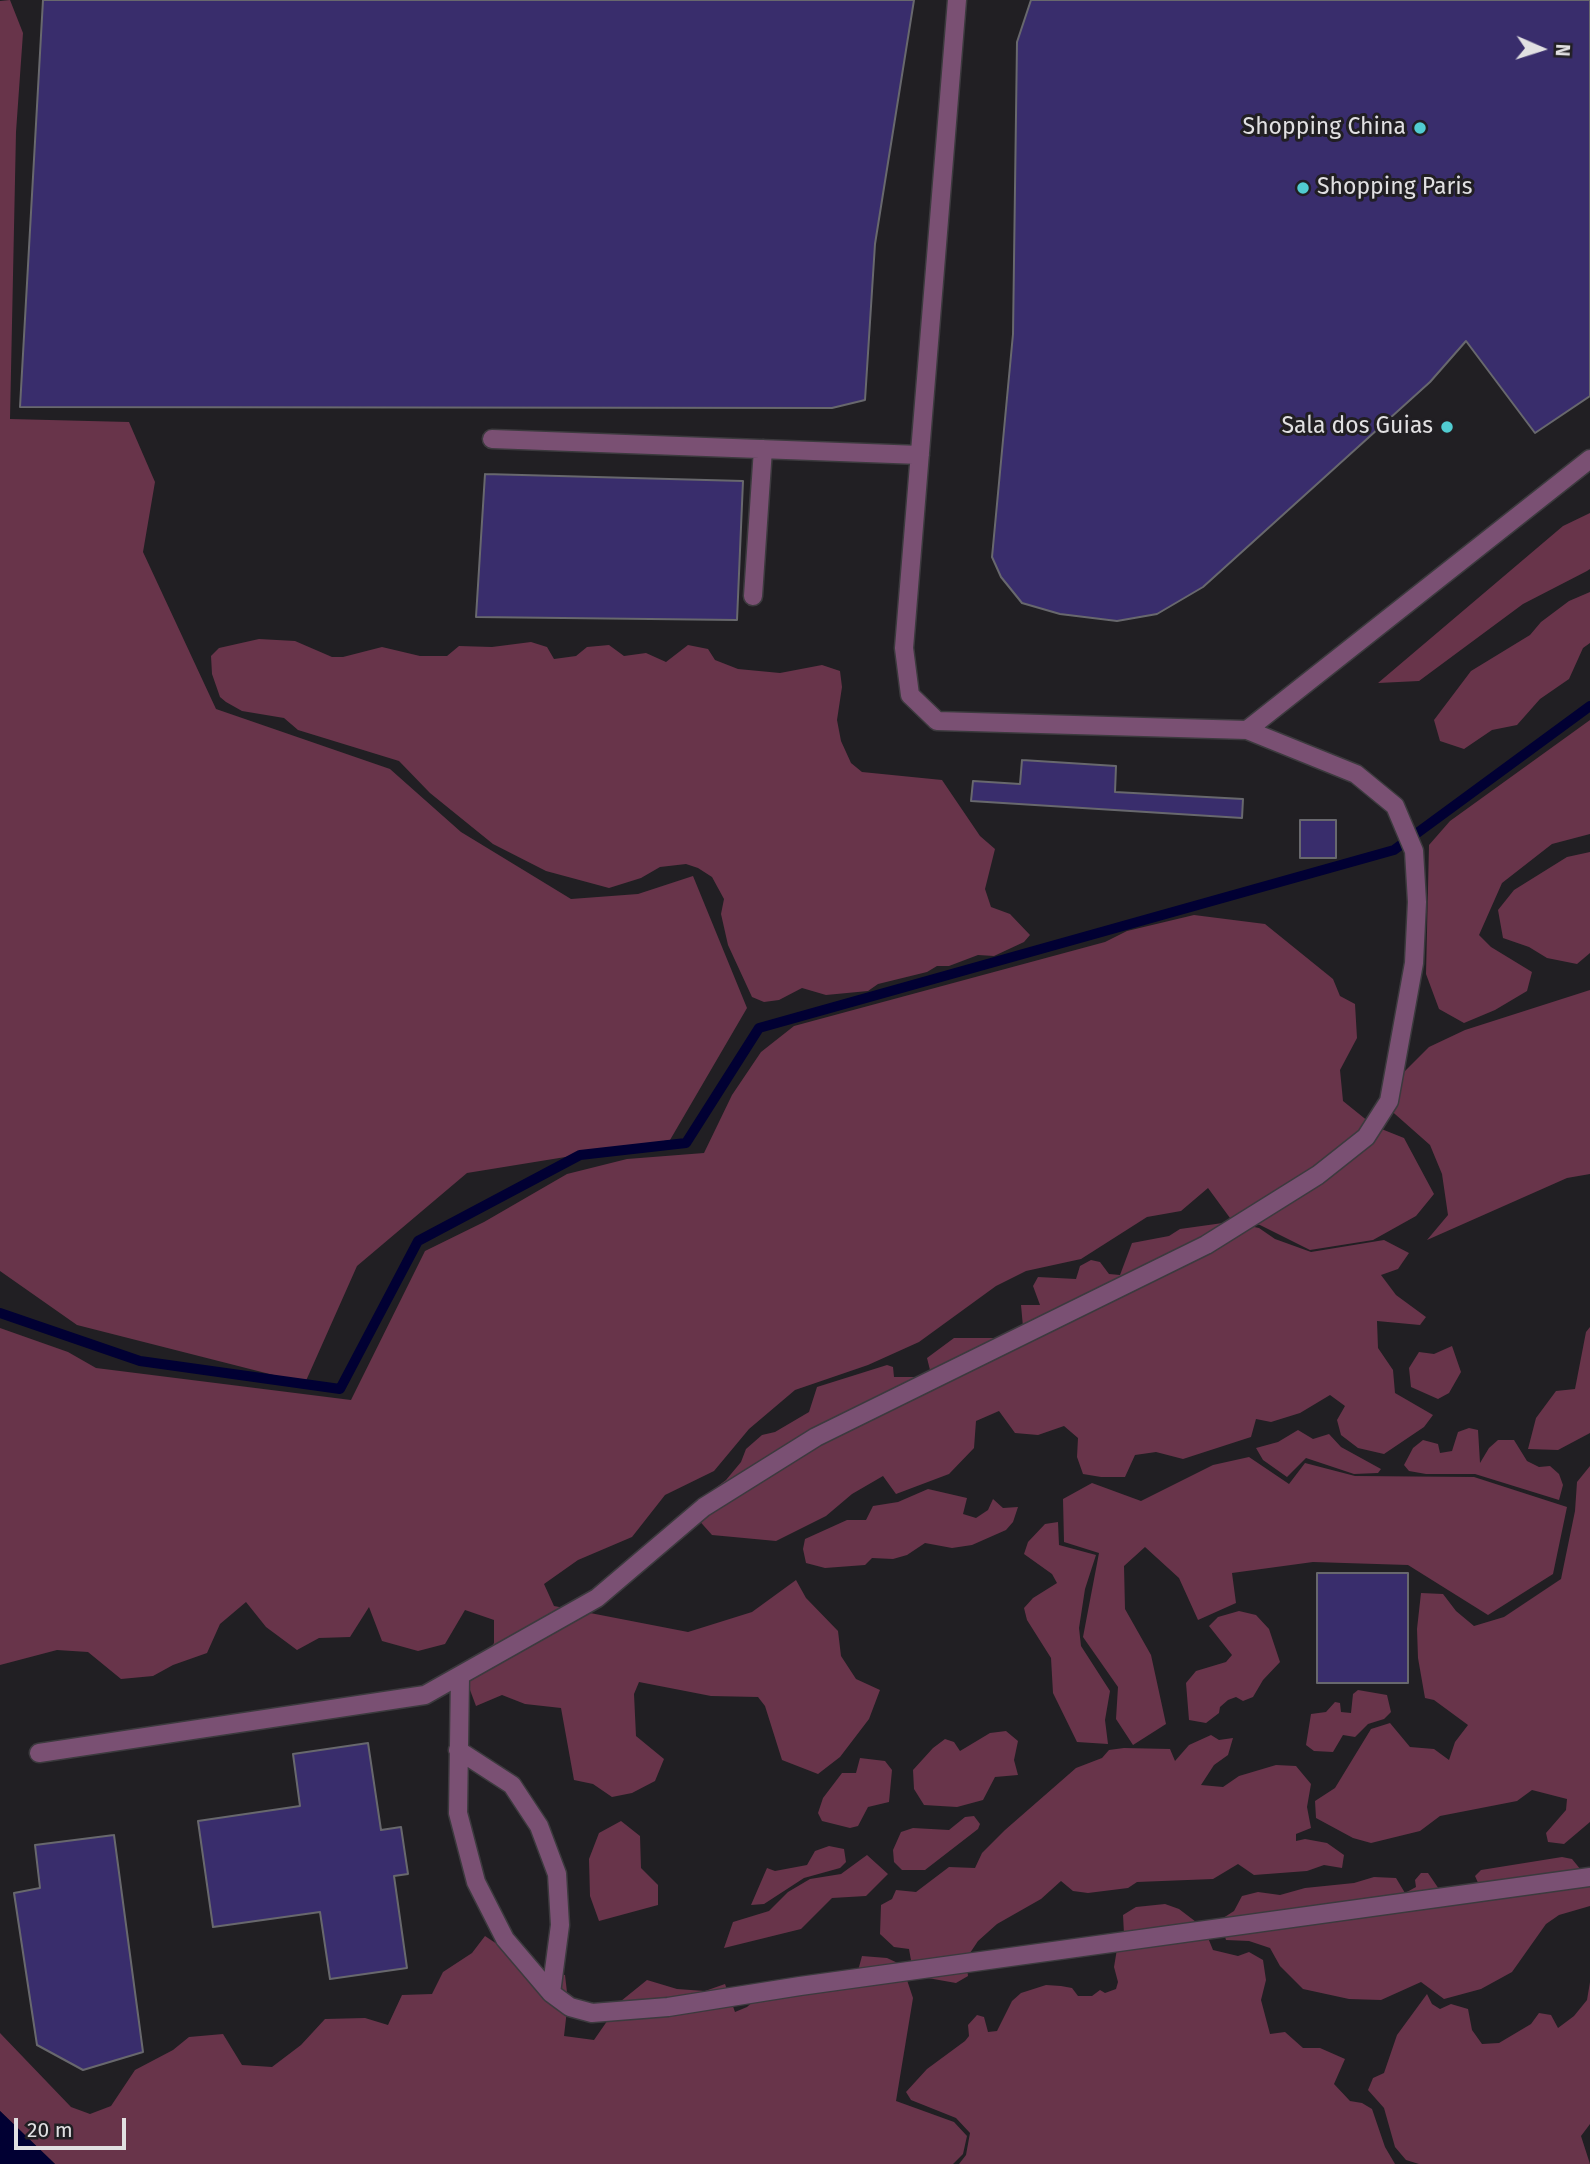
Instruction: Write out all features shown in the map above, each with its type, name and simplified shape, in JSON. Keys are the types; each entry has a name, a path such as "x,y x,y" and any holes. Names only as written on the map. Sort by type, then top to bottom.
{"lane":[{"path":"39,1753 425,1695 597,1598 704,1507 816,1437 1206,1245 1318,1175 1366,1137 1389,1101 1415,963 1417,902 1413,850 1395,806 1356,774 1247,730 937,722 910,695 904,648 957,0"},
{"path":"492,439 920,455"},
{"path":"753,596 763,449"},
{"path":"1247,730 1590,459"},
{"path":"460,1677 458,1813 476,1882 505,1938 551,1993 570,2007 592,2013 668,2007 800,1986 1590,1877"},
{"path":"458,1750 512,1785 540,1826 557,1874 560,1925 551,1993"}],"shaded area":[{"path":"10,0 23,33 16,132 10,419 129,422 155,482 143,552 216,709 390,769 461,832 571,899 638,894 693,876 747,1008 670,1140 467,1173 357,1266 305,1383 77,1325 0,1271 0,1"},
{"path":"1590,513 1590,569 1523,604 1419,681 1378,683 1563,526"},
{"path":"1590,592 1590,643 1583,648 1569,679 1540,699 1517,725 1492,730 1464,749 1440,741 1434,720 1471,671 1530,635 1541,622 1569,601"},
{"path":"259,639 295,641 332,657 343,657 382,647 420,656 447,656 459,646 492,647 531,642 547,647 554,659 576,656 587,647 609,645 624,656 646,653 666,662 688,645 708,649 715,660 738,669 780,673 822,665 840,671 842,687 837,720 841,741 851,763 862,772 942,780 980,836 995,849 985,889 991,907 1010,914 1030,935 1024,942 994,956 978,955 949,966 937,966 927,972 878,984 868,991 826,995 802,988 779,1000 764,1002 752,997 728,945 721,914 724,899 712,877 686,864 660,867 641,878 609,888 546,871 493,844 430,793 399,761 298,730 284,718 242,711 220,697 212,674 211,656 219,648"},
{"path":"1590,720 1590,834 1552,844 1502,883 1479,935 1491,947 1532,972 1527,991 1495,1010 1464,1023 1439,1009 1426,974 1429,845 1450,821"},
{"path":"1590,852 1590,953 1577,964 1547,958 1529,947 1503,938 1498,910 1514,890 1567,857"},
{"path":"1194,915 1265,924 1333,979 1340,996 1355,1004 1357,1038 1340,1070 1343,1101 1374,1126 1404,1138 1434,1194 1416,1216 1373,1240 1310,1250 1260,1225 1230,1218 1208,1188 1181,1211 1147,1217 1081,1259 1026,1271 996,1286 919,1342 868,1365 795,1390 749,1429 714,1471 665,1495 632,1537 578,1560 544,1584 554,1606 688,1632 752,1612 796,1580 806,1598 838,1631 841,1656 856,1679 880,1690 869,1719 840,1757 818,1774 782,1760 765,1706 758,1697 711,1696 639,1682 634,1694 636,1736 664,1759 655,1781 632,1793 612,1797 593,1784 574,1780 561,1708 525,1704 502,1695 476,1706 467,1682 494,1643 494,1620 465,1610 445,1644 418,1651 382,1641 369,1607 350,1637 319,1638 297,1650 266,1627 246,1602 220,1624 207,1653 173,1665 153,1676 121,1679 88,1652 57,1650 0,1665 0,1328 68,1352 96,1368 351,1400 425,1251 484,1222 567,1174 627,1159 704,1153 732,1095 761,1052 794,1026 1105,942 1127,931"},
{"path":"1590,990 1590,1174 1567,1178 1427,1240 1448,1215 1442,1174 1430,1145 1387,1107 1399,1077 1429,1047 1465,1030"},
{"path":"1230,1222 1259,1228 1275,1239 1311,1252 1384,1240 1409,1253 1398,1269 1381,1275 1396,1295 1426,1317 1420,1325 1377,1321 1378,1348 1393,1370 1395,1393 1433,1415 1424,1427 1384,1454 1358,1448 1341,1435 1337,1420 1345,1406 1330,1395 1300,1413 1271,1422 1256,1419 1251,1437 1183,1459 1156,1452 1135,1455 1125,1477 1101,1477 1083,1474 1077,1457 1078,1438 1064,1426 1038,1435 1015,1433 999,1411 976,1421 974,1448 949,1474 896,1494 883,1476 852,1494 826,1516 776,1541 712,1535 696,1517 698,1501 726,1480 741,1462 746,1449 762,1435 775,1432 809,1412 817,1387 887,1365 893,1367 894,1377 921,1377 930,1370 927,1358 954,1338 1000,1338 1023,1327 1021,1305 1040,1305 1033,1286 1038,1277 1076,1279 1080,1266 1091,1260 1100,1262 1109,1274 1120,1275 1132,1243 1169,1236 1180,1229"},
{"path":"1590,1327 1590,1433 1558,1450 1528,1449 1536,1418 1556,1391 1575,1389 1586,1332"},
{"path":"1452,1346 1461,1372 1449,1393 1438,1399 1411,1387 1409,1368 1419,1352 1434,1354"},
{"path":"1469,1428 1478,1430 1480,1463 1489,1448 1498,1440 1514,1440 1527,1461 1539,1467 1550,1466 1559,1474 1563,1485 1559,1500 1475,1474 1426,1474 1409,1471 1404,1465 1413,1448 1423,1440 1438,1444 1440,1453 1452,1451 1458,1432"},
{"path":"1298,1430 1313,1439 1329,1434 1341,1447 1381,1469 1378,1473 1354,1474 1306,1458 1287,1477 1263,1460 1256,1448 1278,1442"},
{"path":"1249,1457 1289,1484 1305,1463 1355,1476 1474,1477 1567,1507 1553,1574 1488,1615 1408,1565 1313,1562 1232,1573 1236,1603 1198,1620 1179,1578 1145,1547 1124,1566 1125,1609 1151,1655 1166,1724 1133,1745 1116,1719 1118,1687 1083,1637 1099,1553 1064,1542 1063,1499 1092,1483 1141,1501 1213,1465"},
{"path":"1590,1466 1590,1822 1564,1844 1548,1842 1546,1833 1566,1810 1567,1799 1532,1790 1517,1801 1440,1816 1420,1831 1371,1843 1353,1838 1316,1818 1315,1801 1335,1788 1371,1729 1390,1723 1410,1747 1434,1749 1449,1760 1455,1742 1468,1725 1434,1700 1425,1698 1418,1658 1417,1629 1421,1593 1443,1594 1456,1611 1474,1626 1504,1617 1561,1579 1575,1511 1577,1482"},
{"path":"928,1489 967,1498 963,1514 976,1518 988,1510 993,1499 1003,1508 1018,1507 1013,1522 1006,1530 972,1545 952,1548 925,1543 907,1555 893,1559 872,1558 865,1565 825,1568 806,1563 803,1549 805,1539 847,1520 866,1520 873,1506 898,1502"},
{"path":"1058,1522 1059,1545 1096,1555 1085,1589 1079,1628 1081,1646 1110,1691 1105,1720 1108,1744 1077,1742 1053,1693 1051,1658 1027,1620 1024,1608 1033,1598 1057,1583 1052,1574 1024,1554 1028,1542 1045,1524"},
{"path":"1239,1611 1256,1615 1269,1629 1280,1662 1263,1680 1253,1697 1243,1701 1236,1697 1228,1700 1220,1707 1219,1713 1206,1723 1189,1720 1186,1683 1196,1671 1226,1662 1232,1655 1209,1626 1218,1617"},
{"path":"1358,1690 1387,1695 1391,1712 1384,1719 1368,1724 1355,1737 1343,1735 1333,1752 1314,1751 1306,1745 1311,1714 1326,1712 1335,1702 1340,1703 1341,1712 1351,1713 1353,1694"},
{"path":"1006,1731 1018,1741 1014,1760 1018,1775 995,1777 983,1800 957,1807 924,1805 914,1789 913,1770 933,1748 945,1739 954,1742 960,1751 990,1733"},
{"path":"1211,1735 1219,1740 1233,1738 1228,1755 1214,1765 1201,1785 1223,1787 1239,1776 1276,1765 1296,1766 1311,1784 1307,1807 1311,1828 1296,1834 1296,1841 1305,1839 1327,1843 1344,1855 1342,1868 1324,1865 1307,1871 1254,1875 1238,1864 1213,1879 1137,1882 1128,1888 1088,1893 1073,1891 1061,1881 1041,1899 997,1924 978,1941 966,1959 968,1976 956,1983 922,1977 912,1966 909,1949 894,1947 880,1934 881,1905 892,1899 896,1890 916,1892 949,1867 975,1868 982,1853 1005,1830 1076,1768 1102,1758 1109,1750 1124,1748 1170,1749 1175,1761 1189,1745"},
{"path":"860,1758 885,1761 892,1770 889,1802 868,1807 858,1826 850,1828 822,1821 818,1813 823,1798 842,1773 856,1773"},
{"path":"974,1816 980,1824 978,1829 925,1870 902,1870 894,1862 893,1850 901,1832 913,1828 949,1830 965,1817"},
{"path":"621,1821 640,1836 641,1868 658,1885 658,1905 599,1921 590,1896 589,1859 599,1833"},
{"path":"829,1846 844,1849 846,1862 840,1868 804,1878 764,1904 751,1905 767,1868 775,1871 807,1865 815,1851"},
{"path":"867,1855 888,1874 866,1896 832,1898 801,1929 724,1948 733,1922 769,1911 788,1892 810,1879 841,1874"},
{"path":"1562,1857 1572,1859 1590,1881 1590,1906 1559,1915 1546,1924 1512,1972 1481,1989 1444,1999 1421,1982 1381,2000 1349,1999 1303,1989 1280,1966 1270,1948 1249,1941 1226,1940 1220,1920 1234,1911 1242,1896 1258,1892 1280,1895 1305,1888 1354,1883 1374,1877 1396,1878 1405,1893 1416,1887 1415,1880 1421,1873 1428,1873 1441,1892 1479,1885 1475,1876 1481,1870"},
{"path":"1165,1904 1179,1909 1204,1928 1213,1950 1238,1956 1249,1952 1263,1960 1266,1980 1261,2000 1270,2034 1285,2032 1303,2048 1320,2048 1345,2059 1334,2084 1350,2101 1362,2103 1372,2109 1385,2147 1395,2164 959,2164 966,2155 970,2133 956,2118 911,2100 906,2092 927,2069 965,2041 969,2036 968,2025 977,2015 984,2017 988,2032 997,2031 1012,2001 1021,1993 1046,1985 1072,1988 1078,1996 1092,1996 1100,1990 1105,1993 1116,1989 1118,1982 1114,1967 1118,1943 1124,1934 1123,1915 1136,1907"},
{"path":"485,1936 530,1966 565,1975 568,2001 564,2036 594,2040 621,2001 647,1980 677,1989 705,1991 725,1984 735,2012 747,2007 765,1991 856,1978 862,1956 887,1958 902,1965 913,1998 896,2101 954,2122 967,2136 963,2154 953,2164 55,2164 0,2111 0,2033 71,2107 90,2114 111,2106 135,2070 173,2050 189,2037 223,2034 242,2065 272,2067 301,2045 325,2019 365,2018 388,2025 402,1995 432,1994 443,1972 472,1953"},
{"path":"1590,1982 1590,2124 1581,2136 1590,2164 1419,2164 1406,2160 1395,2147 1384,2108 1368,2090 1373,2078 1384,2073 1397,2035 1427,1994 1432,2004 1440,2009 1451,2004 1468,2009 1472,2030 1482,2044 1499,2043 1531,2024 1539,2013 1551,2015 1558,2028 1574,2016 1587,2000"},
{"path":"0,2111 55,2164 0,2164"}],"building":[{"path":"43,0 914,0 875,244 865,400 832,408 20,407"},
{"name":"Shopping Paris","path":"1031,0 1590,0 1590,396 1535,433 1466,341 1430,382 1203,587 1157,614 1117,621 1060,614 1022,603 1001,577 992,557 1013,334 1017,42"},
{"path":"485,474 743,481 737,620 476,617"},
{"path":"1022,760 1116,766 1115,792 1243,799 1242,818 971,801 973,781 1020,784"},
{"path":"1300,820 1336,820 1336,858 1300,858"},
{"path":"1317,1573 1408,1573 1408,1683 1317,1683"},
{"path":"368,1743 381,1830 401,1827 408,1874 394,1876 407,1968 330,1979 320,1912 213,1927 198,1821 300,1806 293,1754"},
{"path":"114,1835 143,2052 83,2070 37,2045 14,1893 40,1888 35,1845"}],"waterway":[{"path":"0,1313 140,1361 340,1389 418,1241 580,1155 686,1143 759,1028 1394,850 1590,706"}],"place":[{"name":"Shopping China","path":"1420,128"},
{"name":"Shopping Paris","path":"1303,188"},
{"name":"Sala dos Guias","path":"1447,427"}]}
